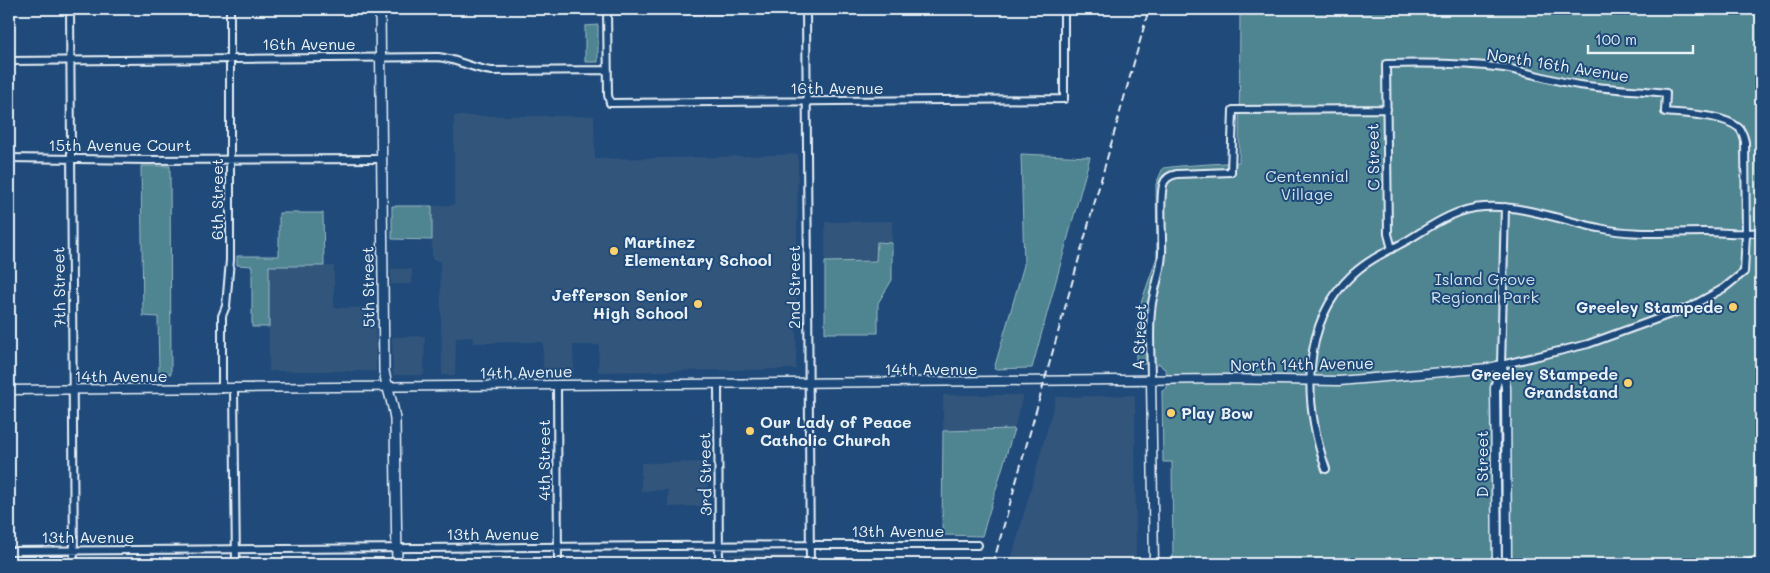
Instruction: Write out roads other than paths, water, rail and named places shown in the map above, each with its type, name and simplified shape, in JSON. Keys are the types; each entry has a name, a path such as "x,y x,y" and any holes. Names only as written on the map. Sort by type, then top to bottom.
{"main road":[{"name":"5th Street","path":"380,9 384,371 395,419 397,564"}],"street":[{"name":"7th Street","path":"70,9 74,564"},
{"name":"6th Street","path":"222,389 222,316 226,306 230,260 230,9"},
{"path":"608,70 607,9 799,9"},
{"name":"2nd Street","path":"806,9 810,564"},
{"name":"16th Avenue","path":"9,61 449,58 481,70 492,72 608,70 608,96 610,103 1064,99 1064,9"},
{"name":"North 16th Avenue","path":"1386,64 1492,67 1522,71 1581,86 1666,93 1665,112 1708,116 1738,127 1743,133 1746,142 1746,234"},
{"name":"C Street","path":"1386,64 1388,234 1392,249"},
{"name":"A Street","path":"1154,564 1150,320 1162,255 1163,185 1172,175 1177,174 1231,172 1233,110 1387,109"},
{"name":"15th Avenue Court","path":"9,158 71,158 80,160 382,159"},
{"path":"1326,468 1314,424 1310,380 1313,346 1332,300 1342,286 1364,265 1457,213 1482,207 1522,208 1600,229 1624,232 1721,232 1746,234 1761,232"},
{"name":"D Street","path":"1497,564 1496,388 1501,365 1505,207"},
{"name":"North 14th Avenue","path":"1043,382 1151,380 1339,381 1489,368 1588,344 1690,307 1724,288 1744,272 1746,234"},
{"name":"D Street","path":"1501,365 1506,387 1507,564"},
{"name":"14th Avenue","path":"9,390 1043,382"},
{"name":"3rd Street","path":"718,384 719,564"},
{"name":"4th Street","path":"557,385 558,564"},
{"path":"234,389 236,564"},
{"name":"13th Avenue","path":"9,551 810,544 978,545"},
{"path":"1746,564 1761,559"}],"railway":[{"path":"993,564 1149,9"}],"place":[{"name":"Martinez Elementary School","path":"614,251"},
{"name":"Jefferson Senior High School","path":"698,304"},
{"name":"Greeley Stampede","path":"1733,307"},
{"name":"Greeley Stampede Grandstand","path":"1628,383"},
{"name":"Play Bow","path":"1171,413"},
{"name":"Our Lady of Peace Catholic Church","path":"750,431"}],"park label":[{"name":"Centennial Village","path":"1307,185"},
{"name":"Island Grove Regional Park","path":"1485,288"}]}
